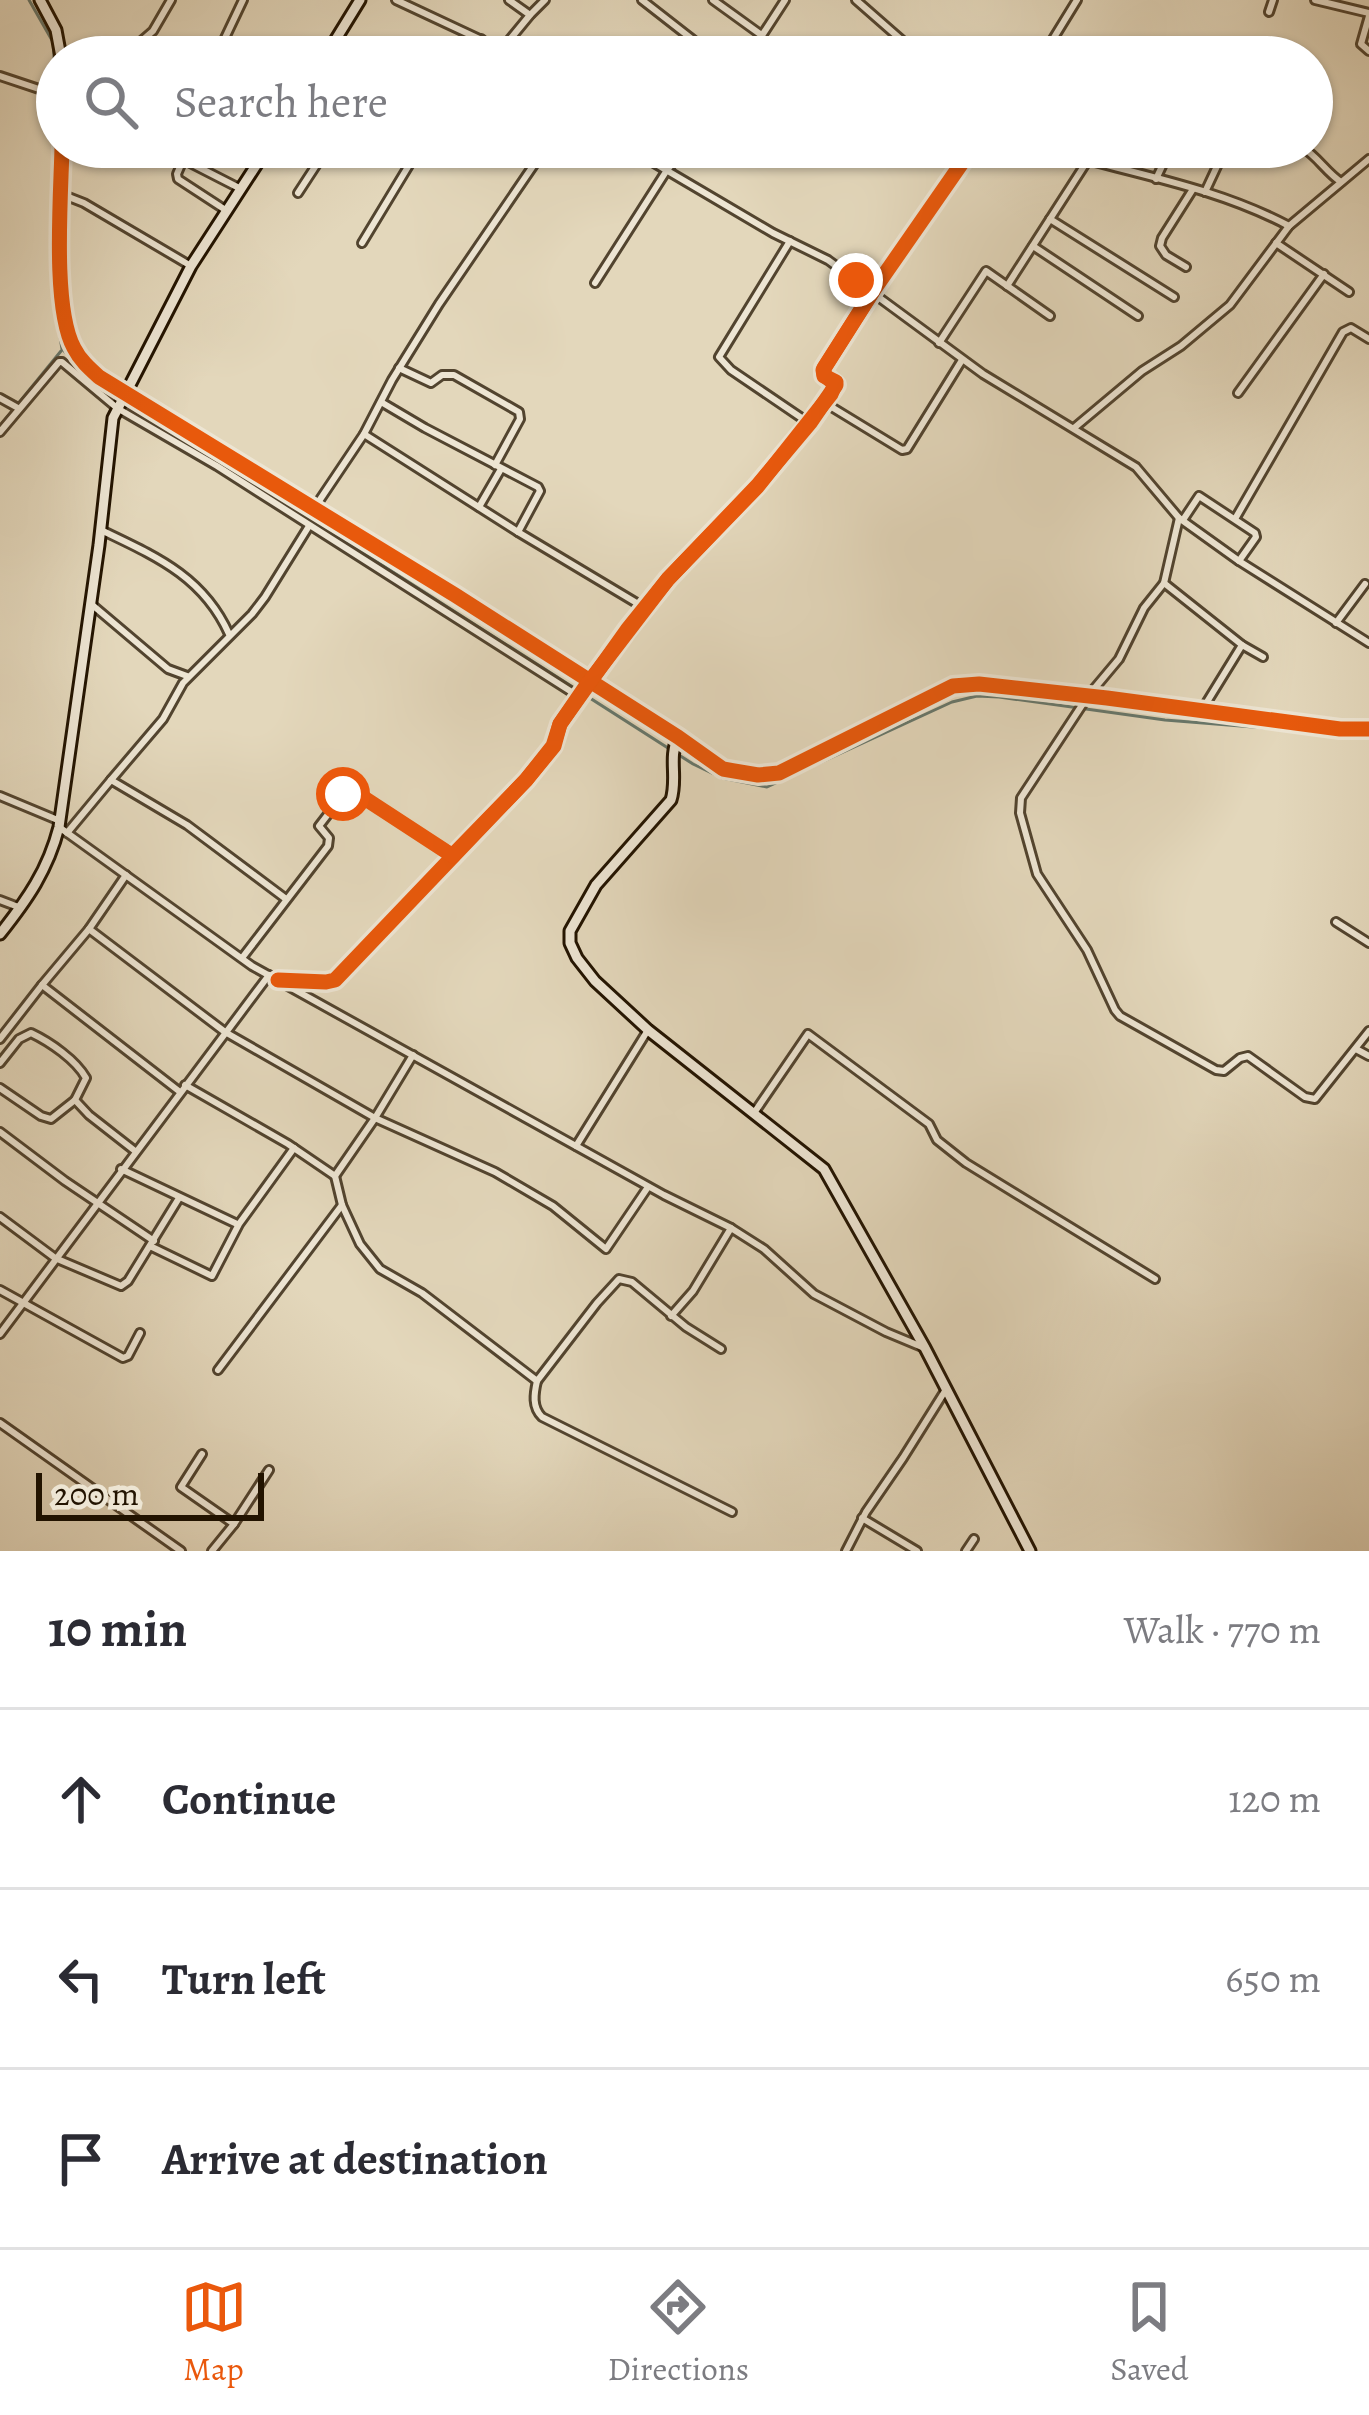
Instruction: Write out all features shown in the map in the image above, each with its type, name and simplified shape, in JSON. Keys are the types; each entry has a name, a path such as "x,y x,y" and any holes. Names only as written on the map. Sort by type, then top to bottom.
{"street":[{"path":"40,0 57,36"},
{"path":"148,36 171,0"},
{"path":"226,36 243,0"},
{"path":"338,36 360,0"},
{"path":"397,0 475,36"},
{"path":"509,0 530,15"},
{"path":"513,36 545,0"},
{"path":"642,0 688,36"},
{"path":"713,0 760,34 785,0"},
{"path":"856,0 897,36"},
{"path":"1055,36 1077,0"},
{"path":"1269,12 1273,0"},
{"path":"1315,0 1369,14 1361,44 1369,51"},
{"path":"0,76 36,88"},
{"path":"1074,428 1230,305 1289,226 1369,159"},
{"path":"62,168 61,300 70,341 99,377 315,508 674,744 724,769 758,776 779,773 953,686 979,684 1083,704 1202,710 1369,729"},
{"path":"180,168 178,178 226,211"},
{"path":"199,168 241,189"},
{"path":"0,934 34,890 62,827 112,418 191,266 254,168"},
{"path":"298,193 314,168"},
{"path":"362,244 407,168"},
{"path":"315,508 439,304 532,168"},
{"path":"664,168 828,260 962,360 1136,467 1181,519 1369,643"},
{"path":"278,980 335,980 526,780 554,746 560,724 587,684 668,579 757,487 825,403 836,385 823,370 958,168"},
{"path":"1007,286 1083,168"},
{"path":"1114,168 1193,188 1264,212 1289,226"},
{"path":"1156,179 1162,168"},
{"path":"1205,192 1216,168"},
{"path":"1323,168 1342,182"},
{"path":"596,283 667,170"},
{"path":"1186,267 1160,246 1193,188"},
{"path":"61,194 191,266"},
{"path":"1050,219 1174,297"},
{"path":"790,241 719,357 810,423"},
{"path":"1276,243 1349,292"},
{"path":"1033,246 1138,316"},
{"path":"939,343 986,272 1050,316"},
{"path":"1238,393 1324,274"},
{"path":"1235,519 1345,329 1353,328 1369,339"},
{"path":"825,403 908,449 962,360"},
{"path":"0,431 58,362 68,365 117,408 197,453 579,696"},
{"path":"399,368 430,383 442,375 454,375 520,412 479,507"},
{"path":"0,398 17,407"},
{"path":"381,402 540,488 518,532"},
{"path":"364,434 645,608"},
{"path":"1239,561 1257,536 1199,496 1181,519 1164,583 1144,608 1119,658 1032,780 1019,809 1037,874 1088,950 1117,1013 1219,1071 1242,1056 1250,1057 1309,1099 1318,1097 1369,1031"},
{"path":"62,827 111,780 163,718 188,676 265,597 309,526"},
{"path":"101,530 153,555 188,579 213,603 230,635"},
{"path":"1164,583 1263,657"},
{"path":"1336,622 1365,584"},
{"path":"90,603 168,669 188,676"},
{"path":"1202,710 1242,644"},
{"path":"674,744 676,782 671,800 596,885 570,931 570,943 595,981 648,1030 824,1169 925,1348 1030,1551"},
{"path":"111,780 188,825 286,898"},
{"path":"242,958 328,845 329,838 319,826 346,791 358,794 453,856"},
{"path":"0,796 62,827 268,975 731,1228 776,1257 814,1294 925,1348"},
{"path":"20,1039 2,1035 89,929 126,875"},
{"path":"0,899 21,908"},
{"path":"1336,922 1369,944"},
{"path":"89,929 225,1032 375,1118 495,1172 553,1206 605,1249 649,1186"},
{"path":"0,1334 268,975"},
{"path":"42,985 182,1089 294,1148 335,1176 360,1244 380,1269 422,1293 537,1381"},
{"path":"576,1146 648,1030"},
{"path":"0,1063 25,1034 37,1035 86,1078 75,1100 46,1119 0,1088"},
{"path":"754,1113 808,1034 929,1124 937,1139 966,1163 1155,1279"},
{"path":"1356,1048 1369,1056"},
{"path":"335,1176 413,1055"},
{"path":"75,1100 135,1151"},
{"path":"0,1132 152,1244 212,1276 238,1224 294,1148"},
{"path":"121,1169 238,1224"},
{"path":"0,1217 55,1258 121,1286 179,1198"},
{"path":"218,1370 342,1205"},
{"path":"670,1316 693,1291 731,1228"},
{"path":"721,1349 670,1316 632,1282 619,1279 537,1381 534,1395 542,1417 732,1512"},
{"path":"0,1290 123,1358 140,1334"},
{"path":"846,1551 862,1518 946,1389"},
{"path":"0,1423 182,1551"},
{"path":"202,1454 181,1487 234,1524"},
{"path":"212,1551 269,1470"},
{"path":"862,1518 917,1551"},
{"path":"966,1551 974,1539"}],"waterway":[{"path":"29,0 50,36"},
{"path":"56,271 57,168"},
{"path":"56,281 62,349 110,397"},
{"path":"0,426 61,351"},
{"path":"126,406 722,778 767,787 952,702 977,696 1165,720 1369,736"}],"cycle path":[{"path":"61,168 59,250 67,330 82,360 99,377 455,595 723,769 779,773 953,686 979,684 1369,729"},
{"path":"278,980 335,980 526,780 627,630 810,423 836,385 824,375 824,368 958,168"}],"route":[{"path":"343,794 350,790 358,794 453,856 554,746 560,724 668,579 757,487 836,387 822,372 873,291 856,280"}]}
